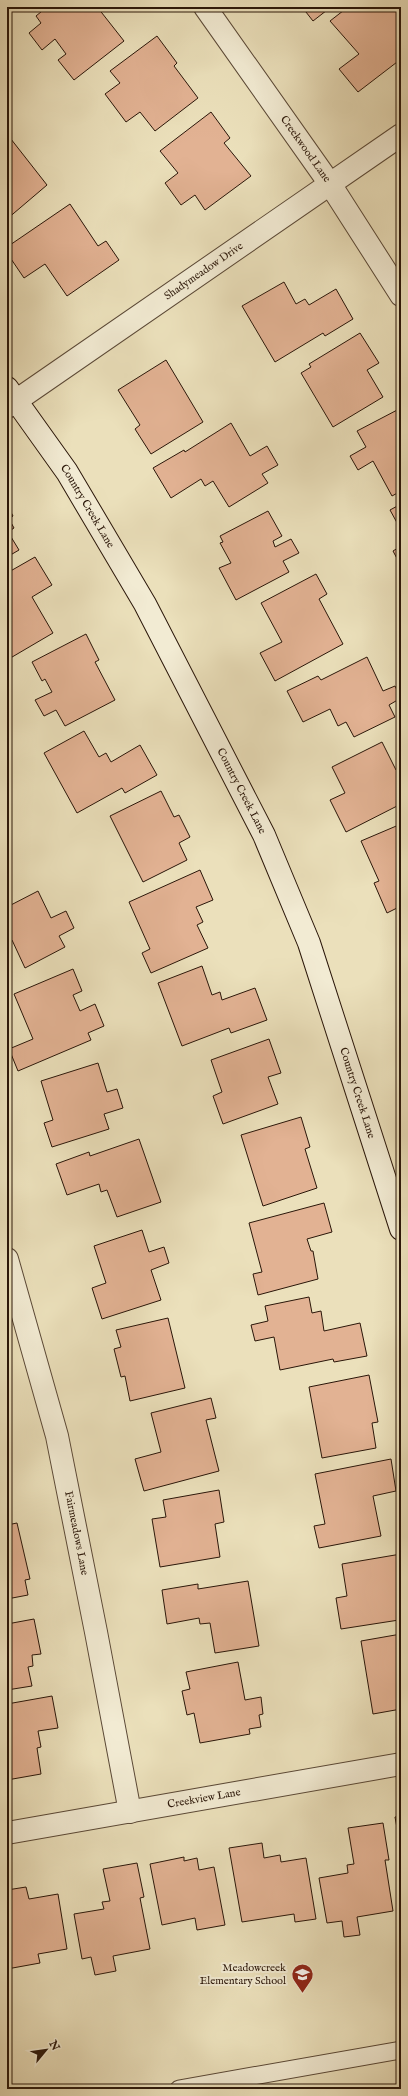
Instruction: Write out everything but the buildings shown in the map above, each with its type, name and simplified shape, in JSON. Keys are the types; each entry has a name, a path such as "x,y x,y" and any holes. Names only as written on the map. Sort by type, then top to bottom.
{"street":[{"name":"Creekwood Lane","path":"205,7 330,184 401,295"},
{"name":"Shadymeadow Drive","path":"10,398 401,135"},
{"name":"Country Creek Lane","path":"10,398 67,472 145,604 264,835 309,942 401,1229"},
{"name":"Fairmeadows Lane","path":"7,1259 57,1436 130,1812"},
{"name":"Creekview Lane","path":"7,1833 401,1764"}],"lane":[{"path":"179,2089 401,2050"}],"place":[{"name":"Meadowcreek Elementary School","path":"302,1994"}]}
